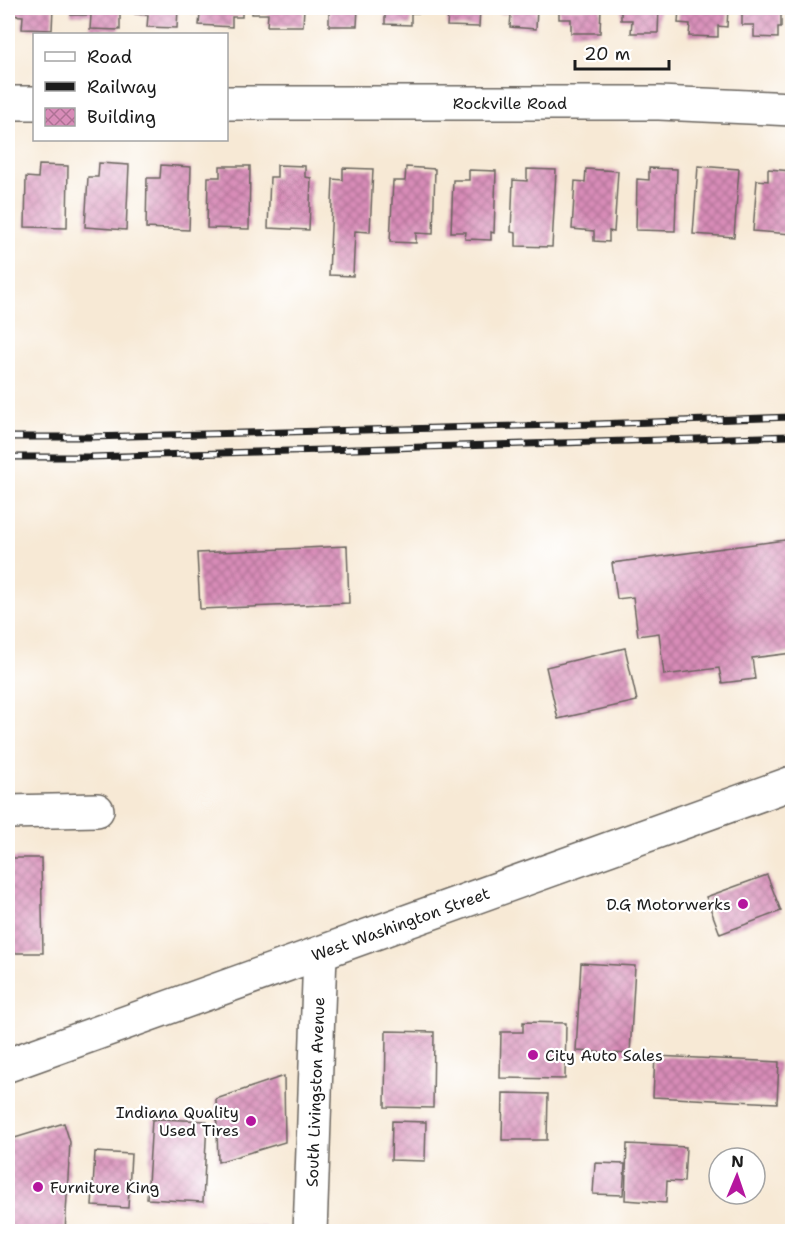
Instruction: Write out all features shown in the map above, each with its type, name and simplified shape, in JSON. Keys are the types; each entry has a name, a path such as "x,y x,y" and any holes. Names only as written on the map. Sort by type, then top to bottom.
{"main road":[{"path":"8,103 33,103"},
{"name":"Rockville Road","path":"228,103 659,103 792,110"},
{"name":"West Washington Street","path":"8,1065 792,783"},
{"path":"8,812 97,810"},
{"name":"South Livingston Avenue","path":"310,1232 320,954"}],"building":[{"path":"10,8 53,8 52,30 22,29 23,16 10,15"},
{"path":"71,8 120,8 120,30 90,29 91,15 71,15"},
{"path":"135,8 178,8 177,28 147,27 148,15 135,14"},
{"path":"192,8 242,8 242,17 232,17 232,27 199,25 200,14 191,14"},
{"path":"252,8 304,8 303,26 267,26 268,14 252,14"},
{"path":"315,8 358,8 357,26 329,26 329,11 315,11"},
{"path":"377,8 425,8 424,13 411,13 411,25 385,24 385,12 376,12"},
{"path":"438,8 480,8 479,27 447,26 448,14 437,14"},
{"path":"499,8 537,8 536,29 510,27 511,14 499,14"},
{"path":"559,8 601,8 600,33 571,33 571,19 559,19"},
{"path":"621,8 659,8 658,33 631,33 632,20 621,20"},
{"path":"679,8 728,8 727,27 718,26 718,37 689,36 690,24 678,23"},
{"path":"742,8 791,8 791,13 781,12 778,38 754,37 754,25 742,25"},
{"path":"99,163 129,165 126,230 85,227 88,177 98,177"},
{"path":"39,165 68,166 67,228 25,227 26,177 38,178"},
{"path":"161,165 191,167 189,230 146,228 147,178 160,178"},
{"path":"277,165 305,166 305,177 311,178 309,230 268,228 270,177 277,177"},
{"path":"220,166 250,166 249,229 207,228 208,177 220,177"},
{"path":"698,166 739,169 734,237 693,234"},
{"path":"406,167 435,169 433,234 416,233 416,243 390,242 393,181 405,181"},
{"path":"343,168 373,169 370,232 355,231 353,276 329,275 333,179 343,180"},
{"path":"649,168 677,169 675,231 636,230 637,179 649,180"},
{"path":"527,169 556,170 552,247 516,246 516,233 511,232 513,180 527,181"},
{"path":"586,169 618,171 614,232 609,231 609,242 594,241 594,231 572,229 575,181 585,182"},
{"path":"768,169 792,171 792,234 753,231 757,180 768,181"},
{"path":"469,170 496,171 494,233 491,232 491,240 465,239 466,232 451,232 453,180 469,180"},
{"path":"792,539 792,653 752,658 755,679 722,683 719,668 664,675 659,633 638,636 633,597 617,599 612,563"},
{"path":"347,546 349,603 200,609 197,553"},
{"path":"625,648 637,701 558,719 546,667"},
{"path":"8,858 41,858 43,953 8,953"},
{"name":"D.G Motorwerks","path":"767,875 781,911 720,934 706,897"},
{"path":"581,963 635,966 630,1054 576,1051"},
{"name":"City Auto Sales","path":"523,1022 566,1023 565,1079 500,1078 501,1032 523,1032"},
{"path":"386,1031 434,1032 433,1108 385,1107"},
{"path":"655,1056 779,1062 777,1103 653,1097"},
{"name":"Indiana Quality Used Tires","path":"284,1076 285,1142 218,1162 216,1099"},
{"path":"503,1093 548,1094 547,1140 502,1140"},
{"path":"152,1120 207,1121 203,1202 147,1199"},
{"path":"392,1121 426,1122 425,1161 391,1160"},
{"name":"Furniture King","path":"64,1123 70,1142 65,1232 8,1232 8,1140"},
{"path":"627,1144 686,1147 684,1182 667,1181 666,1203 625,1200"},
{"path":"95,1152 131,1154 128,1208 92,1206"},
{"path":"595,1163 625,1164 623,1195 593,1194"},
{"path":"235,1226 266,1227 266,1232 235,1232"}],"railway":[{"path":"8,437 90,437 792,417"},
{"path":"8,457 91,457 792,436"}],"place":[{"name":"D.G Motorwerks","path":"743,904"},
{"name":"City Auto Sales","path":"533,1055"},
{"name":"Indiana Quality Used Tires","path":"251,1121"},
{"name":"Furniture King","path":"38,1187"}]}
